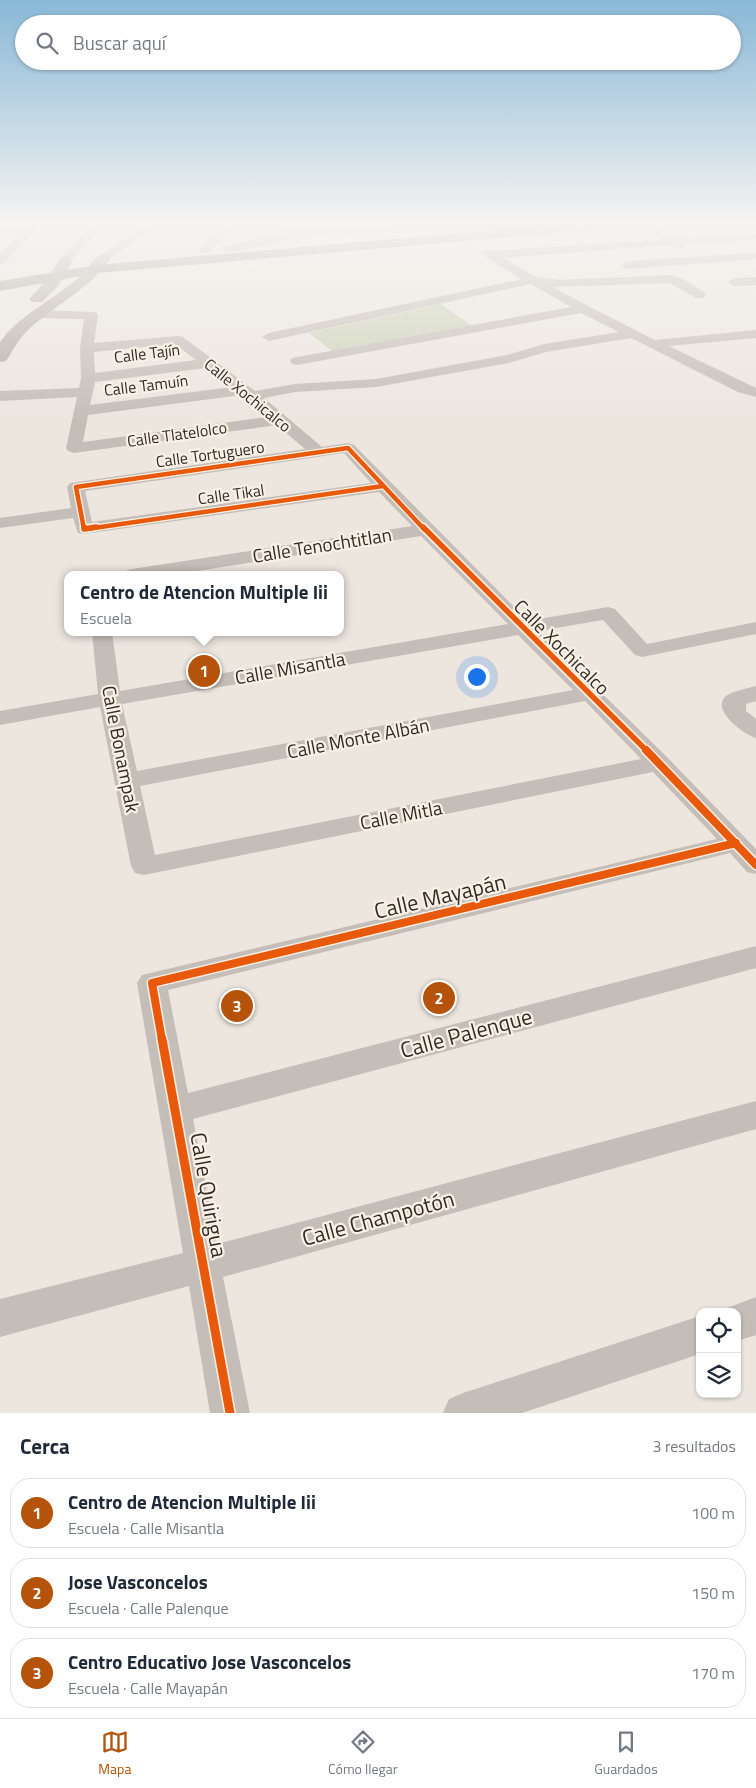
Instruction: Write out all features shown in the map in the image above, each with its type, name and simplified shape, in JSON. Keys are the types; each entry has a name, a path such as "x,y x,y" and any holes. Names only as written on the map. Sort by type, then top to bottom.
{"main road":[{"path":"0,329 47,289"},
{"path":"0,357 9,340 70,289"}],"street":[{"path":"269,337 498,289"},
{"path":"549,289 650,344 743,389 756,393"},
{"path":"690,289 700,295"},
{"path":"297,361 583,309"},
{"path":"38,314 91,316 85,395"},
{"path":"256,325 311,373"},
{"name":"Calle Tamuín","path":"85,395 248,393 394,380 508,359 544,348 633,334"},
{"path":"650,344 756,334"},
{"name":"Calle Xochicalco","path":"88,348 178,340 248,393 318,452"},
{"name":"Calle Tajín","path":"85,395 210,363"},
{"path":"0,396 85,395"},
{"path":"0,403 85,395"},
{"name":"Calle Tlatelolco","path":"85,395 74,448 280,420"},
{"name":"Calle Xochicalco","path":"348,448 424,530 658,763 756,866"},
{"name":"Calle Tortuguero","path":"78,501 318,452 348,448"},
{"name":"Calle Tikal","path":"78,501 84,529 383,486"},
{"path":"0,513 78,501"},
{"path":"0,523 78,501"},
{"name":"Calle Tenochtitlan","path":"158,571 424,530"},
{"name":"Calle Misantla","path":"0,718 608,613 642,651 756,628"},
{"name":"Calle Bonampak","path":"102,636 110,700 144,866"},
{"path":"756,693 734,701 735,713 756,731"},
{"name":"Calle Monte Albán","path":"127,782 588,694"},
{"name":"Calle Mitla","path":"144,866 658,763"},
{"name":"Calle Mayapán","path":"152,983 736,843"},
{"name":"Calle Palenque","path":"176,1110 756,957"},
{"name":"Calle Quirigua","path":"152,983 230,1413"},
{"name":"Calle Champotón","path":"0,1318 204,1265 756,1115"},
{"path":"741,1321 756,1316"},
{"path":"463,1413 696,1336"}],"green space":[{"path":"441,304 472,326 332,351 309,333"}],"cycle path":[{"path":"383,486 84,529 76,487 348,448 449,554 656,760 756,865"},
{"path":"230,1413 152,983 736,843"}],"place":[{"name":"Centro de Atencion Multiple Iii","path":"204,671"},
{"name":"Jose Vasconcelos","path":"439,998"},
{"name":"Centro Educativo Jose Vasconcelos","path":"237,1006"}]}
